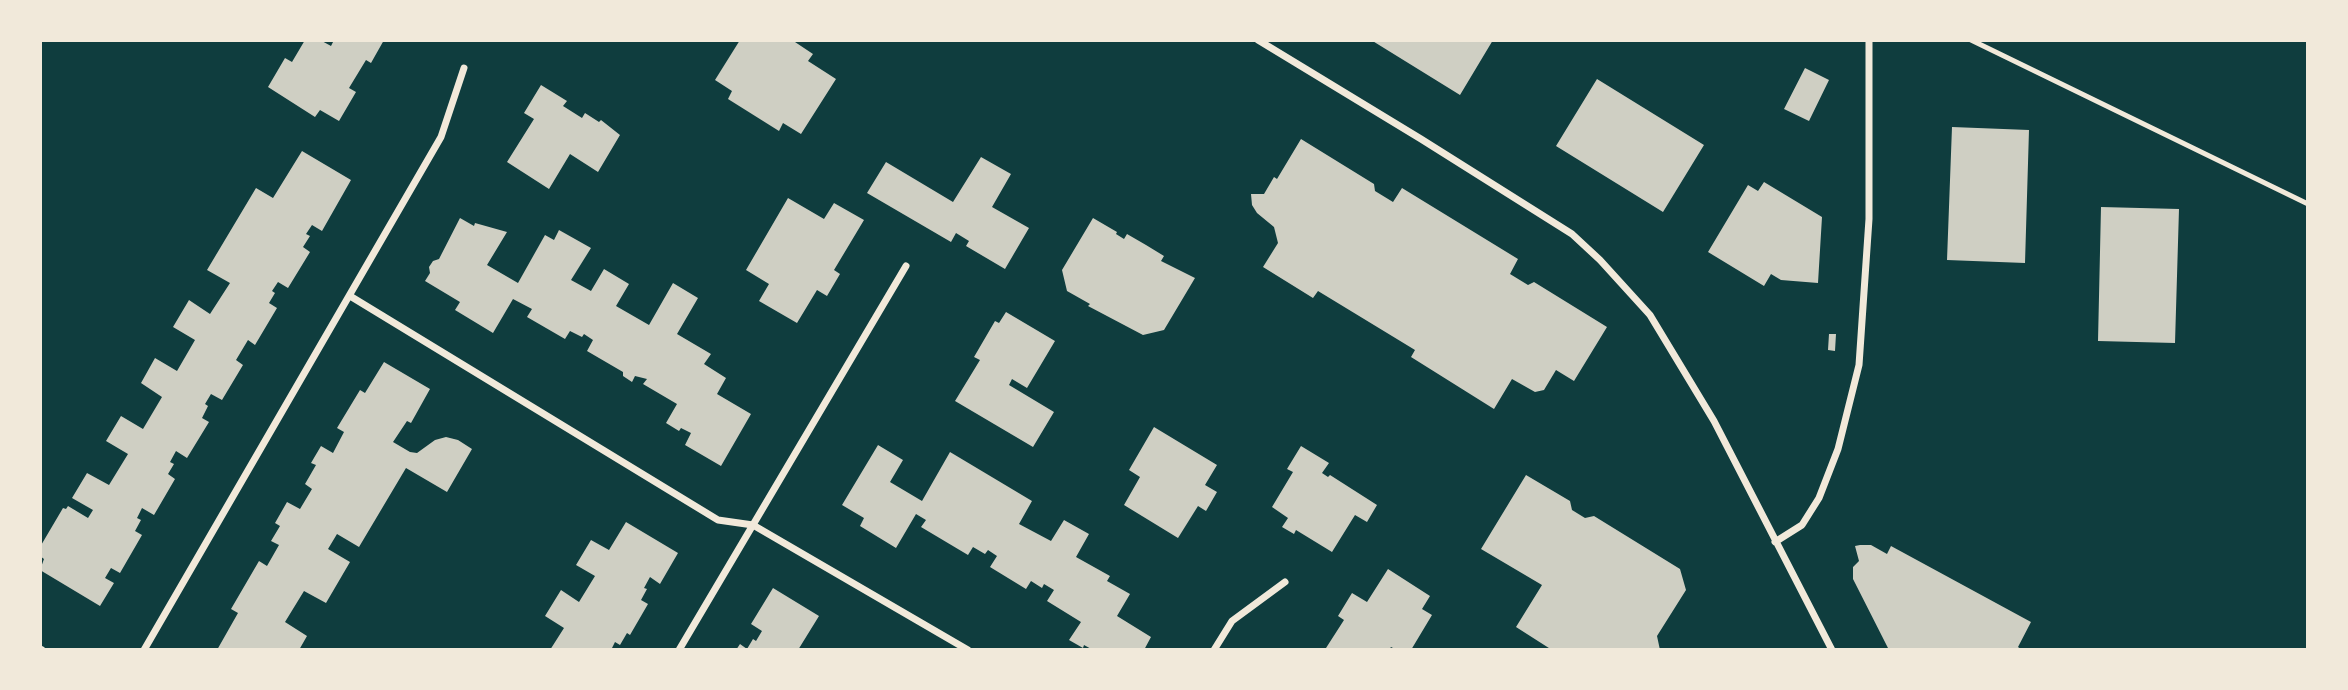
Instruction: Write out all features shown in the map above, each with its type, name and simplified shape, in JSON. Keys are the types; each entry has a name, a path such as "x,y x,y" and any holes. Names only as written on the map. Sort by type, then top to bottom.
{"street":[{"path":"1258,40 1572,234 1600,260 1650,316 1714,421 1832,650"},
{"path":"1775,541 1802,525 1819,498 1838,449 1859,365 1869,219 1869,40"},
{"path":"144,650 442,137 464,68"},
{"path":"679,650 906,266"},
{"path":"350,296 718,520 752,525 968,650"},
{"path":"1214,650 1232,621 1285,582"}],"lane":[{"path":"1971,40 2308,204"}],"building":[{"path":"305,40 320,40 331,46 334,40 384,40 371,63 366,60 349,88 356,92 339,121 320,110 315,117 268,87 285,58 292,62"},
{"path":"740,40 792,40 813,54 808,61 836,79 801,134 783,123 779,131 728,99 732,91 715,80"},
{"path":"1371,40 1493,40 1460,95"},
{"path":"1805,68 1829,80 1809,121 1784,109"},
{"path":"1597,79 1704,145 1663,212 1556,146"},
{"path":"541,85 567,101 563,106 582,118 585,113 599,122 601,120 620,135 598,172 570,154 549,189 507,162 534,119 524,113"},
{"path":"1952,127 2029,130 2025,263 1947,260"},
{"path":"1301,139 1374,184 1375,191 1393,202 1402,188 1518,259 1510,274 1528,285 1534,282 1607,327 1574,381 1556,370 1544,390 1535,392 1512,379 1494,409 1411,357 1415,350 1318,291 1313,298 1263,267 1278,243 1274,227 1257,213 1252,205 1251,194 1264,194 1274,177 1277,179"},
{"path":"302,151 351,180 322,231 312,225 306,234 310,236 303,247 310,252 288,288 278,282 272,291 275,293 269,303 277,308 255,345 248,340 236,360 243,365 222,400 211,394 205,404 208,406 202,418 209,422 187,458 176,451 170,462 174,464 168,474 175,479 154,515 142,508 137,518 141,520 135,531 142,535 120,573 111,568 105,578 114,583 100,606 40,570 44,559 40,556 40,547 63,508 68,506 88,518 93,510 72,498 87,473 109,485 128,454 106,441 121,416 143,429 162,397 141,383 155,358 177,371 195,340 173,327 189,300 210,314 230,283 207,270 256,188 273,198"},
{"path":"981,157 1011,174 992,207 1029,228 1005,269 966,246 969,241 956,233 951,242 867,193 886,162 953,202"},
{"path":"1764,182 1822,217 1818,283 1781,280 1771,274 1764,286 1708,252 1748,185 1758,191"},
{"path":"788,198 824,219 834,203 864,220 834,270 840,274 827,296 817,290 797,323 759,301 769,284 746,270"},
{"path":"2101,207 2179,209 2175,343 2098,341"},
{"path":"460,218 474,226 475,223 507,232 487,265 518,283 545,235 554,240 559,230 591,248 571,280 591,291 604,269 629,284 616,306 649,325 673,283 698,298 677,334 711,354 704,364 726,378 717,394 751,414 721,466 685,445 691,433 681,428 679,431 666,423 677,404 643,384 647,379 635,376 632,382 623,376 623,372 587,351 593,340 584,334 582,337 570,331 565,339 527,317 532,309 513,299 493,333 455,310 460,302 425,281 430,273 429,267 433,261 439,259"},
{"path":"1093,218 1124,239 1127,234 1146,245 1164,256 1161,261 1195,278 1164,330 1143,335 1088,306 1090,304 1067,291 1062,270"},
{"path":"1006,312 1055,341 1027,388 1012,379 1009,385 1054,412 1033,447 955,401 980,360 974,357 995,321 999,323"},
{"path":"1829,334 1836,334 1835,351 1828,350"},
{"path":"384,362 430,389 411,423 407,421 393,442 417,453 435,440 446,437 458,440 472,449 447,492 406,468 359,547 337,534 328,549 350,562 326,603 304,591 285,622 307,636 299,650 217,650 238,613 231,609 259,561 267,566 279,545 271,541 280,526 275,523 287,502 300,509 312,489 305,484 316,465 311,463 321,446 333,453 344,432 337,428 360,390 365,393"},
{"path":"1154,427 1217,465 1205,485 1217,492 1206,511 1198,506 1178,538 1124,505 1140,477 1129,470"},
{"path":"878,445 903,460 890,482 922,501 950,452 1032,501 1019,524 1051,541 1064,520 1089,534 1076,557 1110,576 1107,581 1130,594 1117,616 1151,637 1144,650 1093,650 1069,640 1081,622 1047,601 1054,590 1044,584 1042,588 1031,581 1026,589 990,567 997,556 988,550 985,554 973,547 968,555 921,527 926,520 916,514 896,548 860,526 864,518 842,505"},
{"path":"1301,446 1329,463 1322,473 1328,477 1330,475 1377,505 1367,522 1355,515 1332,552 1296,530 1294,534 1282,527 1288,518 1272,507 1293,472 1287,469"},
{"path":"1526,475 1570,501 1572,510 1585,518 1594,516 1680,569 1686,590 1657,636 1660,650 1552,650 1516,627 1542,585 1481,549"},
{"path":"626,522 678,553 660,584 650,577 641,600 648,604 630,635 627,633 620,645 615,642 611,650 550,650 564,628 545,616 561,590 579,602 595,576 576,565 591,540 609,550"},
{"path":"1871,545 1887,554 1891,546 2031,622 2018,647 2022,650 1889,650 1853,579 1853,567 1859,561 1855,546"},
{"path":"1388,569 1430,596 1422,609 1432,615 1411,650 1391,647 1389,650 1326,648 1344,620 1338,616 1352,593 1367,602"},
{"path":"773,588 819,616 798,650 736,650 740,644 747,649 762,631 751,624"}]}
